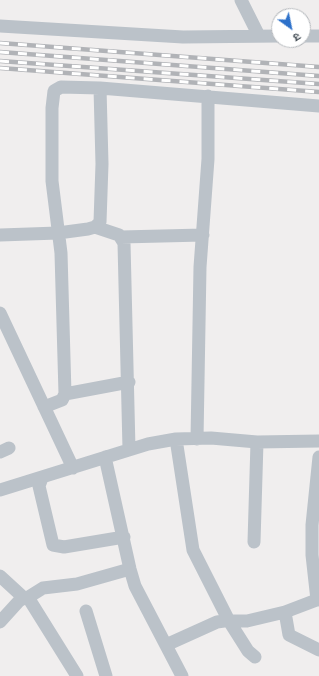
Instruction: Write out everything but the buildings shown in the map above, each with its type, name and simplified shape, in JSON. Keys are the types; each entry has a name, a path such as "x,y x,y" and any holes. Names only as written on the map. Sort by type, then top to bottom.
{"street":[{"path":"241,0 259,36"},
{"path":"0,26 112,34 183,37 271,36"},
{"path":"44,407 62,400 65,394 58,233 52,181 54,91 61,87 100,88 319,106"},
{"path":"95,227 100,222 101,218 100,88"},
{"path":"197,439 200,267 208,159 208,96"},
{"path":"0,235 58,233 95,227 121,237 203,235"},
{"path":"121,237 124,243 129,382 129,449"},
{"path":"0,313 74,468"},
{"path":"65,394 129,382"},
{"path":"176,439 193,550 229,621 248,651 255,657"},
{"path":"0,490 74,468 129,449 176,439 257,442 319,441"},
{"path":"254,542 257,442"},
{"path":"105,457 135,586 182,676"},
{"path":"166,644 217,622 247,622 285,612 318,599 312,554 312,525 319,457"},
{"path":"42,478 39,486 54,545 64,546 124,537"},
{"path":"0,622 15,604 43,588 77,584 130,569"},
{"path":"0,576 25,598 32,602 77,676"},
{"path":"86,611 106,676"},
{"path":"285,612 289,635 319,650"}],"railway":[{"path":"0,43 319,67"},
{"path":"0,52 319,76"},
{"path":"0,61 319,84"},
{"path":"0,68 319,92"}]}
